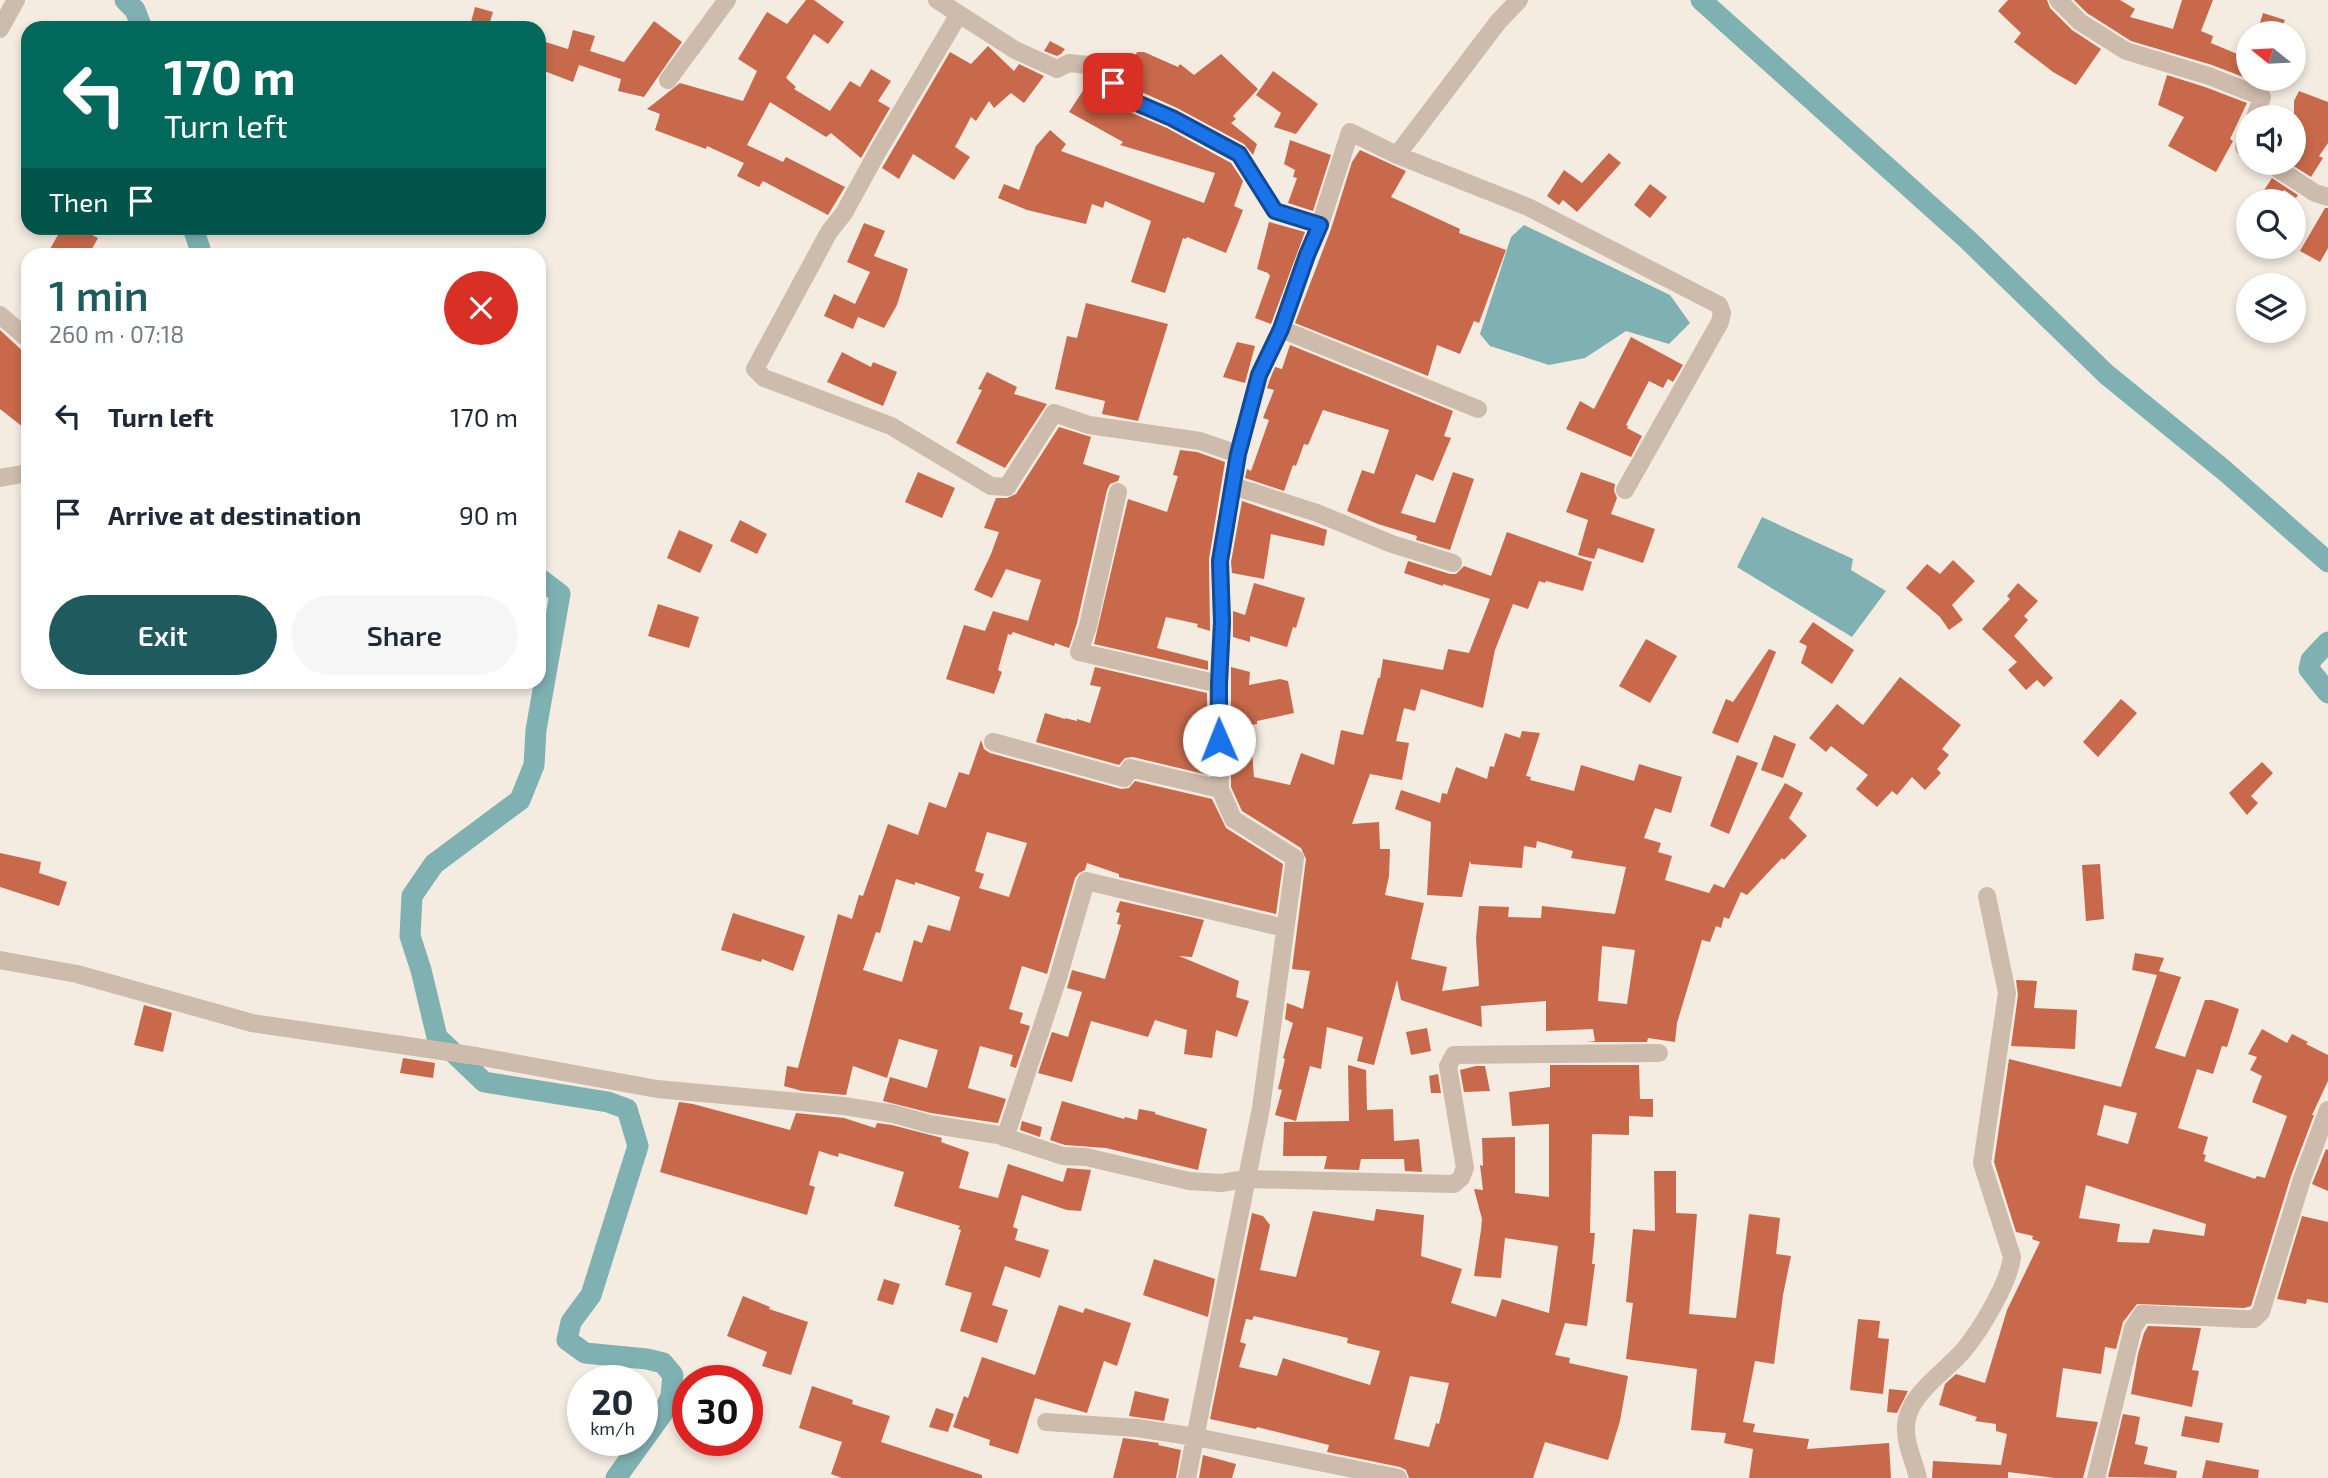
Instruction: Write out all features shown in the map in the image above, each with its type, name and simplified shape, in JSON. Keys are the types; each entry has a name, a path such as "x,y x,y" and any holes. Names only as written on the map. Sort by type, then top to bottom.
{"street":[{"path":"0,29 16,0"},
{"path":"668,79 727,0"},
{"path":"937,0 1016,50 1057,69 1069,63 1097,66 1130,100 1182,123 1239,154 1275,211 1320,225"},
{"path":"1397,155 1498,22 1519,0"},
{"path":"2058,0 2080,22 2126,51 2208,76 2262,97 2259,105"},
{"path":"959,14 844,214 829,232 755,369 764,378 891,426 991,486 1007,487 1054,413 1089,425 1200,441 1238,454"},
{"path":"1187,1478 1261,1108 1295,858 1233,819 1220,789 1220,561 1238,454 1259,375 1281,329 1320,225 1350,132 1397,155 1528,206 1719,304 1720,321 1625,490"},
{"path":"2287,175 2315,193 2328,197"},
{"path":"0,315 21,333"},
{"path":"1281,329 1478,410"},
{"path":"0,478 21,474"},
{"path":"1233,486 1318,513 1392,544 1453,563"},
{"path":"1118,492 1088,626 1079,652 1219,684"},
{"path":"993,741 1124,778 1130,768 1220,789"},
{"path":"1005,1138 1058,978 1086,881 1285,928"},
{"path":"1918,1478 1908,1447 1905,1427 1908,1412 1916,1399 1965,1349 2003,1288 2011,1267 2012,1257 1982,1163 2007,993 1987,896"},
{"path":"0,960 77,974 252,1023 476,1056 657,1089 845,1106 1005,1138 1063,1156 1086,1157 1189,1181 1222,1183 1247,1179 1454,1184 1461,1178 1465,1168 1448,1066 1454,1055 1660,1053"},
{"path":"2096,1478 2133,1328 2141,1314 2254,1319 2262,1312 2302,1179 2328,1110"},
{"path":"1046,1422 1138,1428 1196,1437 1393,1478"}],"water":[{"path":"1524,225 1670,295 1690,323 1669,344 1626,331 1585,358 1549,365 1490,346 1480,334 1511,237"},
{"path":"1762,517 1853,559 1851,570 1886,591 1852,637 1737,567"}],"building":[{"path":"806,0 814,0 844,22 828,44 814,34 786,78 796,87 794,89 830,111 850,81 860,87 871,69 891,81 878,101 890,108 861,158 831,133 826,137 770,102 747,145 783,162 786,157 845,187 828,215 763,181 759,187 737,176 744,163 707,146 706,149 655,130 660,114 647,109 680,83 743,101 757,71 738,59 767,12 787,24"},
{"path":"2008,0 2047,0 2050,8 2072,30 2101,49 2076,85 2053,72 2014,42 2021,33 1998,11"},
{"path":"2074,0 2120,0 2135,9 2130,17 2173,29 2182,0 2213,0 2201,31 2213,36 2211,43 2236,54 2236,74 2131,41 2087,13"},
{"path":"475,7 493,12 490,21 471,21"},
{"path":"2263,13 2285,20 2285,21 2261,21"},
{"path":"654,21 682,42 644,97 618,91 621,79 579,65 573,82 546,72 546,42 568,49 573,30 595,36 590,51 624,62"},
{"path":"1050,41 1065,49 1061,54 1057,56 1044,51"},
{"path":"988,46 1014,71 1019,64 1044,76 1024,103 1011,93 994,108 989,101 976,121 971,117 955,147 970,157 954,180 913,154 899,179 882,168 950,52 971,64"},
{"path":"1137,52 1144,52 1178,67 1180,64 1194,75 1221,54 1258,89 1233,116 1236,119 1231,123 1257,144 1253,155 1244,144 1137,90 1125,79"},
{"path":"1273,71 1318,104 1296,134 1274,127 1281,113 1256,95"},
{"path":"2167,75 2247,103 2236,105 2236,126 2230,139 2233,141 2216,172 2168,146 2184,117 2158,105"},
{"path":"1090,80 1104,89 1125,110 1167,128 1231,163 1243,181 1234,206 1243,210 1226,253 1187,237 1183,238 1165,293 1131,282 1151,221 1105,201 1103,208 1092,204 1086,224 1027,210 998,198 1004,184 1019,190 1036,146 1050,130 1066,144 1061,151 1204,203 1215,173 1120,145 1123,142 1069,112"},
{"path":"2299,91 2328,102 2328,143 2319,156 2323,158 2311,177 2306,174 2306,105 2294,105"},
{"path":"1290,140 1331,155 1313,211 1288,203 1297,178 1293,177 1295,170 1284,164"},
{"path":"1360,150 1406,171 1391,197 1460,229 1459,233 1506,250 1479,323 1474,321 1460,354 1437,345 1428,376 1295,323 1331,229 1352,162"},
{"path":"1609,153 1621,163 1577,212 1563,200 1559,205 1547,196 1564,170 1582,183"},
{"path":"2272,178 2289,189 2265,189"},
{"path":"1650,184 1667,197 1650,218 1634,205"},
{"path":"2325,208 2328,208 2328,248 2320,262 2306,254 2306,241"},
{"path":"1269,222 1305,232 1271,324 1255,318 1270,276 1257,269"},
{"path":"864,223 885,231 874,256 908,269 897,305 884,328 858,317 853,329 824,316 834,294 855,304 870,272 847,262"},
{"path":"58,235 92,235 98,238 92,248 51,248"},
{"path":"1086,303 1168,324 1138,421 1102,414 1105,401 1055,389 1067,336 1077,338"},
{"path":"0,330 21,350 21,426 0,409"},
{"path":"1631,337 1683,365 1673,382 1668,379 1663,388 1649,381 1626,425 1642,436 1631,457 1566,429 1580,401 1594,409"},
{"path":"1237,342 1255,346 1245,383 1223,377"},
{"path":"1290,345 1453,411 1444,436 1451,438 1433,481 1416,474 1401,513 1435,523 1453,472 1474,479 1450,550 1416,540 1417,536 1347,511 1362,470 1374,474 1389,430 1323,410 1308,445 1304,444 1296,466 1293,465 1284,491 1245,478 1247,469 1251,471 1269,420 1263,418 1274,390 1267,388 1270,379 1275,367 1282,369"},
{"path":"842,352 871,367 873,362 897,372 883,406 827,382"},
{"path":"987,372 1017,387 1014,394 1047,404 1005,468 956,443 982,390 978,389"},
{"path":"1059,427 1091,437 1083,464 1120,476 1107,490 1069,648 1055,643 1054,646 1013,632 1008,634 998,670 1002,672 994,694 946,679 964,625 985,631 993,611 1028,621 1041,580 1006,569 992,598 974,590 999,532 984,528 996,498 1007,498 1016,494"},
{"path":"1180,450 1197,452 1225,462 1209,559 1210,631 1197,627 1198,624 1166,617 1157,648 1208,661 1208,670 1094,644 1128,499 1167,512 1178,476 1173,475"},
{"path":"918,472 955,488 942,518 905,502"},
{"path":"1581,472 1615,484 1617,498 1611,514 1655,529 1643,563 1598,548 1594,559 1578,555 1588,520 1566,512"},
{"path":"1242,501 1327,530 1324,546 1271,534 1264,579 1232,573 1231,562"},
{"path":"740,520 767,534 757,554 730,541"},
{"path":"679,530 713,545 700,573 667,558"},
{"path":"1507,532 1592,562 1583,591 1539,581 1528,609 1513,604 1495,650 1483,708 1421,689 1415,711 1404,708 1396,741 1409,743 1402,780 1370,774 1352,824 1379,822 1380,849 1390,849 1385,895 1424,903 1411,959 1447,967 1442,991 1479,986 1476,938 1479,906 1509,907 1508,917 1541,918 1542,906 1615,914 1626,867 1571,858 1573,851 1537,841 1536,848 1524,846 1522,868 1471,864 1470,861 1462,897 1427,895 1431,822 1395,809 1401,790 1440,803 1442,793 1447,794 1456,767 1487,779 1490,766 1494,767 1505,733 1520,738 1522,731 1540,733 1526,776 1531,777 1530,780 1574,791 1581,765 1634,781 1639,764 1682,777 1671,813 1655,808 1644,838 1661,843 1658,852 1672,856 1665,880 1709,893 1714,884 1724,888 1785,783 1803,793 1789,818 1807,836 1747,895 1741,892 1729,919 1724,917 1721,928 1716,926 1710,942 1702,940 1677,1023 1675,1042 1648,1038 1647,1042 1587,1042 1595,1041 1593,1029 1546,1031 1546,1001 1481,1006 1482,1027 1401,1000 1397,980 1374,1065 1357,1061 1363,1037 1327,1027 1321,1069 1310,1066 1296,1121 1275,1115 1282,1090 1278,1089 1285,1059 1283,1058 1293,1023 1285,1019 1287,1003 1303,1009 1310,971 1292,969 1306,859 1301,848 1242,811 1231,787 1231,667 1250,672 1249,685 1280,679 1288,681 1294,713 1250,725 1254,777 1290,785 1301,753 1334,765 1341,730 1363,735 1383,659 1443,670 1448,649 1469,653 1490,599 1404,573 1408,561 1450,574 1456,574 1464,566 1491,576","holes":["1602,946 1635,950 1627,1004 1598,1001"]},
{"path":"1953,560 1975,581 1952,605 1963,620 1949,630 1940,617 1906,588 1927,564 1940,574"},
{"path":"1254,583 1305,598 1287,647 1250,636 1250,642 1233,637 1233,611 1245,615"},
{"path":"2018,583 2038,601 2024,616 2028,620 2014,636 2053,678 2044,687 2037,680 2026,690 2008,670 2017,662 1982,629 2010,599 2007,596"},
{"path":"658,604 699,617 689,648 648,636"},
{"path":"1813,622 1854,650 1832,684 1801,663 1807,646 1799,642"},
{"path":"1646,639 1677,656 1650,703 1619,686"},
{"path":"1769,649 1776,652 1738,743 1712,733 1726,699 1733,702"},
{"path":"1095,667 1207,693 1208,775 1133,757 1125,758 1119,765 1036,742 1045,713 1090,723 1101,687 1090,685"},
{"path":"1900,677 1961,725 1942,749 1949,755 1937,769 1941,773 1925,790 1912,777 1897,795 1892,791 1877,807 1856,789 1868,775 1831,746 1826,752 1809,738 1837,704 1863,725"},
{"path":"2121,699 2137,713 2098,757 2083,742"},
{"path":"1774,735 1796,744 1783,778 1761,770"},
{"path":"981,740 984,749 990,753 1121,789 1129,788 1135,781 1212,799 1226,828 1283,864 1276,914 1119,877 1119,874 1087,863 1085,870 1075,878 1047,974 1022,966 1009,1009 1023,1013 1020,1023 1030,1026 1016,1068 1010,1066 1013,1055 980,1046 968,1088 1006,1099 998,1123 931,1113 883,1101 890,1077 927,1088 938,1050 899,1039 887,1078 853,1066 846,1095 802,1091 784,1086 787,1066 798,1068 838,914 852,919 859,895 863,896 888,824 918,835 929,802 946,808 959,772 969,775","holes":["987,832 1027,843 1009,897 979,888 984,874 975,871","896,879 915,885 915,882 960,897 950,931 928,925 922,943 914,940 902,982 863,970 876,932 880,933"]},
{"path":"1737,755 1758,763 1729,834 1710,826"},
{"path":"2262,762 2273,773 2251,796 2258,803 2247,815 2229,793"},
{"path":"0,853 41,862 39,873 67,882 59,906 0,887"},
{"path":"2100,864 2104,919 2086,921 2082,865"},
{"path":"1120,901 1204,920 1192,957 1179,956 1239,981 1236,997 1249,1001 1237,1037 1216,1030 1212,1058 1184,1054 1187,1030 1155,1020 1148,1037 1091,1021 1072,1082 1038,1073 1052,1032 1068,1037 1082,992 1067,988 1072,970 1105,979 1121,925 1117,924 1120,913 1116,912"},
{"path":"733,913 805,936 793,971 762,959 761,962 721,950"},
{"path":"2135,953 2164,958 2159,971 2181,977 2155,1048 2185,1057 2205,1000 2239,1009 2227,1047 2222,1046 2213,1074 2197,1069 2178,1128 2208,1137 2203,1154 2206,1155 2204,1161 2255,1179 2257,1176 2265,1178 2287,1116 2252,1102 2262,1076 2250,1070 2257,1057 2248,1054 2262,1029 2287,1043 2292,1034 2328,1055 2328,1081 2312,1115 2291,1176 2251,1306 2244,1308 2137,1304 2123,1322 2116,1349 2105,1347 2101,1374 2063,1368 2056,1417 2098,1422 2083,1478 2055,1478 2008,1472 2008,1478 1932,1478 1933,1461 2001,1465 2007,1434 1996,1431 1996,1424 1975,1421 1977,1417 1939,1405 1945,1384 1956,1374 1985,1383 2007,1310 2040,1242 2032,1239 2033,1236 2016,1232 1994,1162 2009,1059 2121,1087 2157,975 2132,970","holes":["2104,1105 2137,1113 2128,1144 2097,1135","2086,1185 2206,1224 2204,1236 2153,1229 2149,1243 2117,1242 2120,1224 2079,1218"]},
{"path":"2016,980 2037,981 2034,1008 2077,1010 2075,1049 2011,1046 2018,995"},
{"path":"144,1005 172,1013 163,1052 134,1045"},
{"path":"1427,1028 1431,1051 1411,1055 1406,1032"},
{"path":"403,1058 435,1063 433,1078 400,1073"},
{"path":"1348,1065 1366,1070 1367,1110 1393,1109 1394,1141 1419,1139 1422,1172 1405,1171 1404,1159 1361,1159 1359,1170 1324,1169 1327,1156 1283,1156 1284,1122 1349,1121"},
{"path":"1550,1065 1639,1065 1640,1099 1653,1099 1653,1117 1629,1116 1629,1135 1592,1134 1590,1233 1595,1233 1592,1264 1595,1264 1587,1326 1565,1323 1555,1355 1570,1358 1569,1363 1628,1376 1620,1421 1608,1460 1545,1442 1533,1478 1409,1478 1406,1470 1400,1467 1327,1452 1329,1445 1257,1427 1256,1429 1210,1419 1252,1213 1263,1216 1270,1225 1260,1270 1296,1277 1313,1211 1374,1221 1376,1209 1424,1215 1421,1256 1462,1269 1451,1303 1496,1317 1502,1299 1549,1313 1558,1246 1505,1238 1501,1278 1474,1276 1482,1219 1474,1189 1483,1190 1480,1165 1483,1166 1482,1138 1515,1137 1515,1193 1549,1197 1549,1124 1512,1126 1509,1092 1550,1087","holes":["1254,1316 1348,1338 1347,1343 1380,1351 1370,1385 1283,1358 1277,1376 1239,1367 1246,1344 1240,1342 1246,1319 1252,1320","1410,1376 1449,1383 1439,1424 1436,1423 1429,1447 1394,1439"]},
{"path":"1485,1066 1490,1091 1464,1092 1460,1070"},
{"path":"1438,1074 1441,1093 1431,1093 1429,1076"},
{"path":"1062,1101 1124,1119 1137,1120 1139,1109 1155,1112 1207,1129 1198,1170 1106,1148 1065,1145 1050,1140"},
{"path":"679,1102 790,1130 796,1113 844,1118 875,1128 877,1123 892,1125 942,1138 941,1142 969,1152 959,1188 998,1198 1008,1164 1063,1182 1067,1168 1091,1170 1081,1211 1067,1210 1022,1195 1013,1227 1018,1229 1015,1240 1049,1250 1040,1278 1005,1266 992,1305 1008,1310 997,1343 960,1331 972,1293 945,1285 960,1226 894,1206 904,1172 839,1153 838,1157 819,1151 809,1185 815,1187 807,1215 660,1172"},
{"path":"1022,1121 1042,1127 1040,1137 1020,1130"},
{"path":"2326,1149 2328,1150 2328,1191 2312,1184"},
{"path":"1654,1171 1676,1171 1676,1213 1697,1214 1689,1314 1736,1318 1749,1214 1780,1218 1776,1254 1791,1256 1774,1364 1755,1361 1743,1422 1755,1424 1753,1432 1809,1439 1807,1449 1889,1443 1891,1478 1749,1478 1753,1449 1724,1443 1726,1433 1691,1430 1697,1369 1626,1359 1633,1303 1626,1302 1633,1229 1655,1231"},
{"path":"2302,1216 2328,1222 2328,1303 2307,1299 2306,1304 2277,1299"},
{"path":"1154,1259 1215,1279 1208,1317 1143,1295"},
{"path":"884,1279 900,1284 893,1305 877,1300"},
{"path":"743,1296 770,1307 769,1309 808,1322 791,1375 763,1366 767,1352 727,1336"},
{"path":"1059,1305 1083,1313 1085,1308 1131,1323 1117,1366 1104,1361 1087,1413 1035,1398 1018,1454 989,1445 990,1440 953,1427 964,1396 968,1398 982,1357 1035,1375"},
{"path":"1858,1319 1880,1321 1878,1338 1889,1339 1883,1394 1850,1390"},
{"path":"2148,1326 2201,1328 2192,1370 2199,1371 2192,1407 2131,1394 2138,1354"},
{"path":"812,1386 853,1400 852,1404 890,1416 881,1442 982,1475 982,1478 842,1478 831,1474 842,1442 799,1428"},
{"path":"1889,1389 1908,1391 1897,1413 1887,1412"},
{"path":"1135,1391 1169,1399 1164,1421 1129,1416"},
{"path":"936,1408 954,1414 948,1432 929,1427"},
{"path":"2123,1414 2140,1417 2135,1444 2148,1447 2144,1464 2177,1471 2176,1478 2108,1477"},
{"path":"2185,1416 2223,1423 2219,1443 2181,1436"},
{"path":"1123,1438 1159,1443 1158,1445 1181,1450 1176,1478 1113,1478"},
{"path":"1203,1455 1236,1464 1232,1478 1199,1478"},
{"path":"2206,1460 2259,1470 2258,1478 2202,1478"}],"waterway":[{"path":"125,0 135,10 139,21"},
{"path":"1701,0 1967,239 2106,374 2225,471 2328,562"},
{"path":"195,235 200,248"},
{"path":"546,583 560,594 546,673"},
{"path":"2328,642 2311,660 2309,669 2328,693"},
{"path":"543,689 536,730 534,765 520,800 434,864 412,896 410,936 437,1037 484,1082 608,1102 627,1109 638,1146 591,1295 571,1322 567,1340 585,1353 663,1363 673,1375 671,1396 665,1410 616,1478"}],"route":[{"path":"1113,83 1130,100 1172,118 1239,154 1275,211 1320,225 1281,329 1259,375 1238,454 1220,561 1222,622 1219,740"}]}
